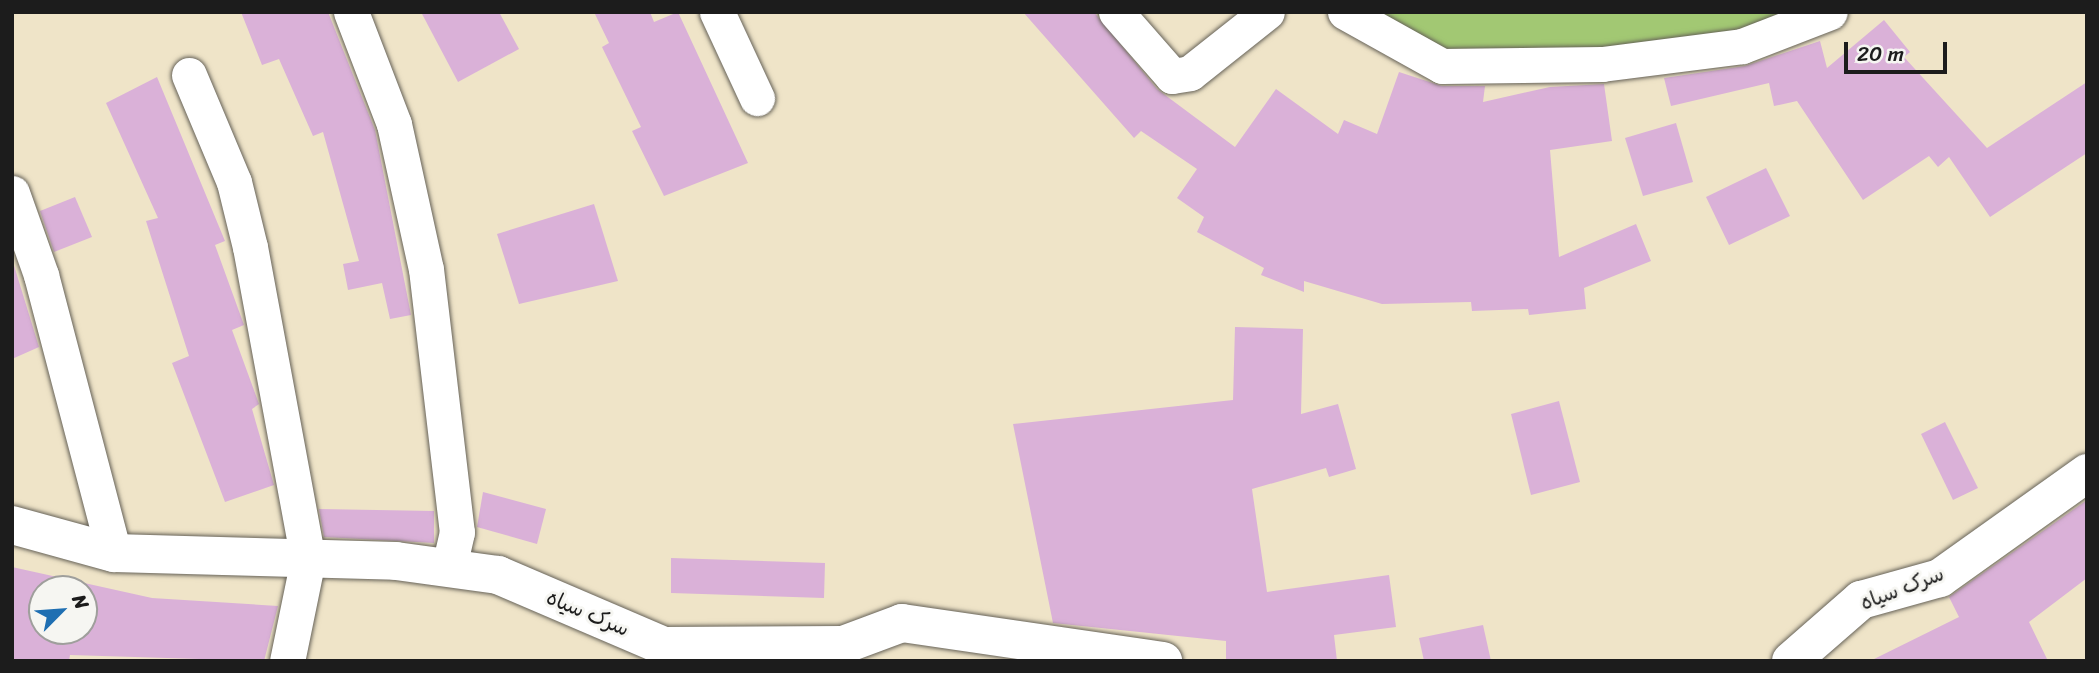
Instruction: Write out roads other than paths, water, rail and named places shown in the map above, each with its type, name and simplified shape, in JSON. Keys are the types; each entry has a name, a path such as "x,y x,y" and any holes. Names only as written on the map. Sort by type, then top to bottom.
{"street":[{"path":"351,12 394,124 426,269 455,506 449,568"},
{"path":"717,12 757,98"},
{"path":"1116,12 1172,76 1190,73 1267,12"},
{"path":"1345,12 1443,66 1602,64 1742,46 1830,12"},
{"path":"189,75 234,182 250,247 308,559 287,661"},
{"path":"12,193 41,275 114,553"},
{"name":"سرک سیاه","path":"1791,661 1861,600 1940,578 2087,473"},
{"name":"سرک سیاه","path":"12,524 114,553 308,559 449,568 498,575 664,646 843,645 902,623 1163,661"}]}
